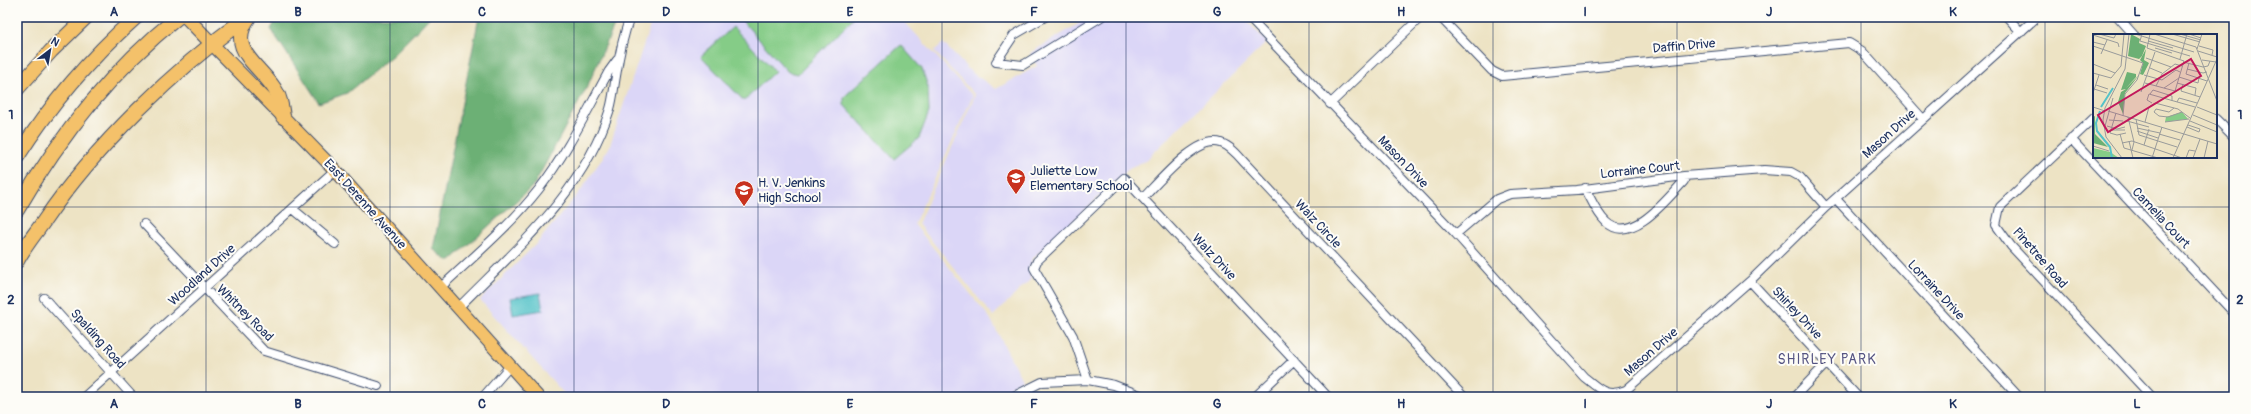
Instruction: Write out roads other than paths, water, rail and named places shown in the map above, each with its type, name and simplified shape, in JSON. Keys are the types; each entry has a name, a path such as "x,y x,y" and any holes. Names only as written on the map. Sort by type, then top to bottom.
{"highway":[{"path":"17,89 50,50 86,17"},
{"path":"17,210 46,163 72,126 106,86 148,43 178,17"},
{"name":"East Derenne Avenue","path":"186,17 211,43"},
{"path":"17,261 63,193 163,86 211,43 248,17"},
{"path":"248,17 242,29 242,45 247,56 277,93 284,117"},
{"path":"17,157 63,93 132,20"}],"main road":[{"name":"East Derenne Avenue","path":"211,43 335,170 538,397"}],"street":[{"path":"458,308 547,218 567,194 594,147 610,109 619,57 630,17"},
{"path":"1045,17 1014,35 996,62 1023,64 1101,17"},
{"name":"Mason Drive","path":"1248,17 1456,234 1584,377 1603,391 1614,394 1626,390 1750,281 1826,207 2037,17"},
{"path":"1330,104 1421,17"},
{"name":"Daffin Drive","path":"1440,17 1492,72 1502,76 1849,43 1862,51 1923,119"},
{"path":"2007,17 2021,32"},
{"path":"2118,17 2133,34"},
{"path":"440,288 509,224 539,188 563,155 609,71 619,57"},
{"name":"Pinetree Road","path":"2093,119 2000,207 1996,225 2011,246 2152,397"},
{"path":"2217,119 2234,137"},
{"name":"Camelia Court","path":"2071,139 2234,313"},
{"name":"Walz Circle","path":"1143,198 1196,147 1208,142 1220,142 1243,160 1464,397"},
{"name":"Woodland Drive","path":"84,397 335,170"},
{"name":"Lorraine Court","path":"1456,234 1497,198 1510,194 1586,188 1684,176 1764,170 1791,172 1800,177 1826,207"},
{"path":"1586,188 1606,223 1621,229 1629,229 1638,226 1684,181 1684,176"},
{"name":"Walz Drive","path":"1088,380 1073,336 1058,308 1040,282 1034,268 1037,261 1124,178 1328,397"},
{"name":"Lorraine Drive","path":"1836,199 2019,397"},
{"path":"293,209 335,244"},
{"name":"Whitney Road","path":"144,224 264,351 378,386"},
{"name":"Shirley Drive","path":"1750,281 1858,397"},
{"name":"Spalding Road","path":"44,298 133,397"},
{"path":"1255,397 1294,360"},
{"path":"1794,397 1827,363"},
{"path":"482,397 510,366"},
{"path":"1012,397 1042,382 1088,380 1114,384 1144,397"}],"water":[{"path":"540,293 543,310 513,315 510,298"}],"place":[{"name":"Juliette Low Elementary School","path":"1016,195"},
{"name":"H. V. Jenkins High School","path":"744,207"}],"district":[{"name":"SHIRLEY PARK","path":"1827,359"}]}
